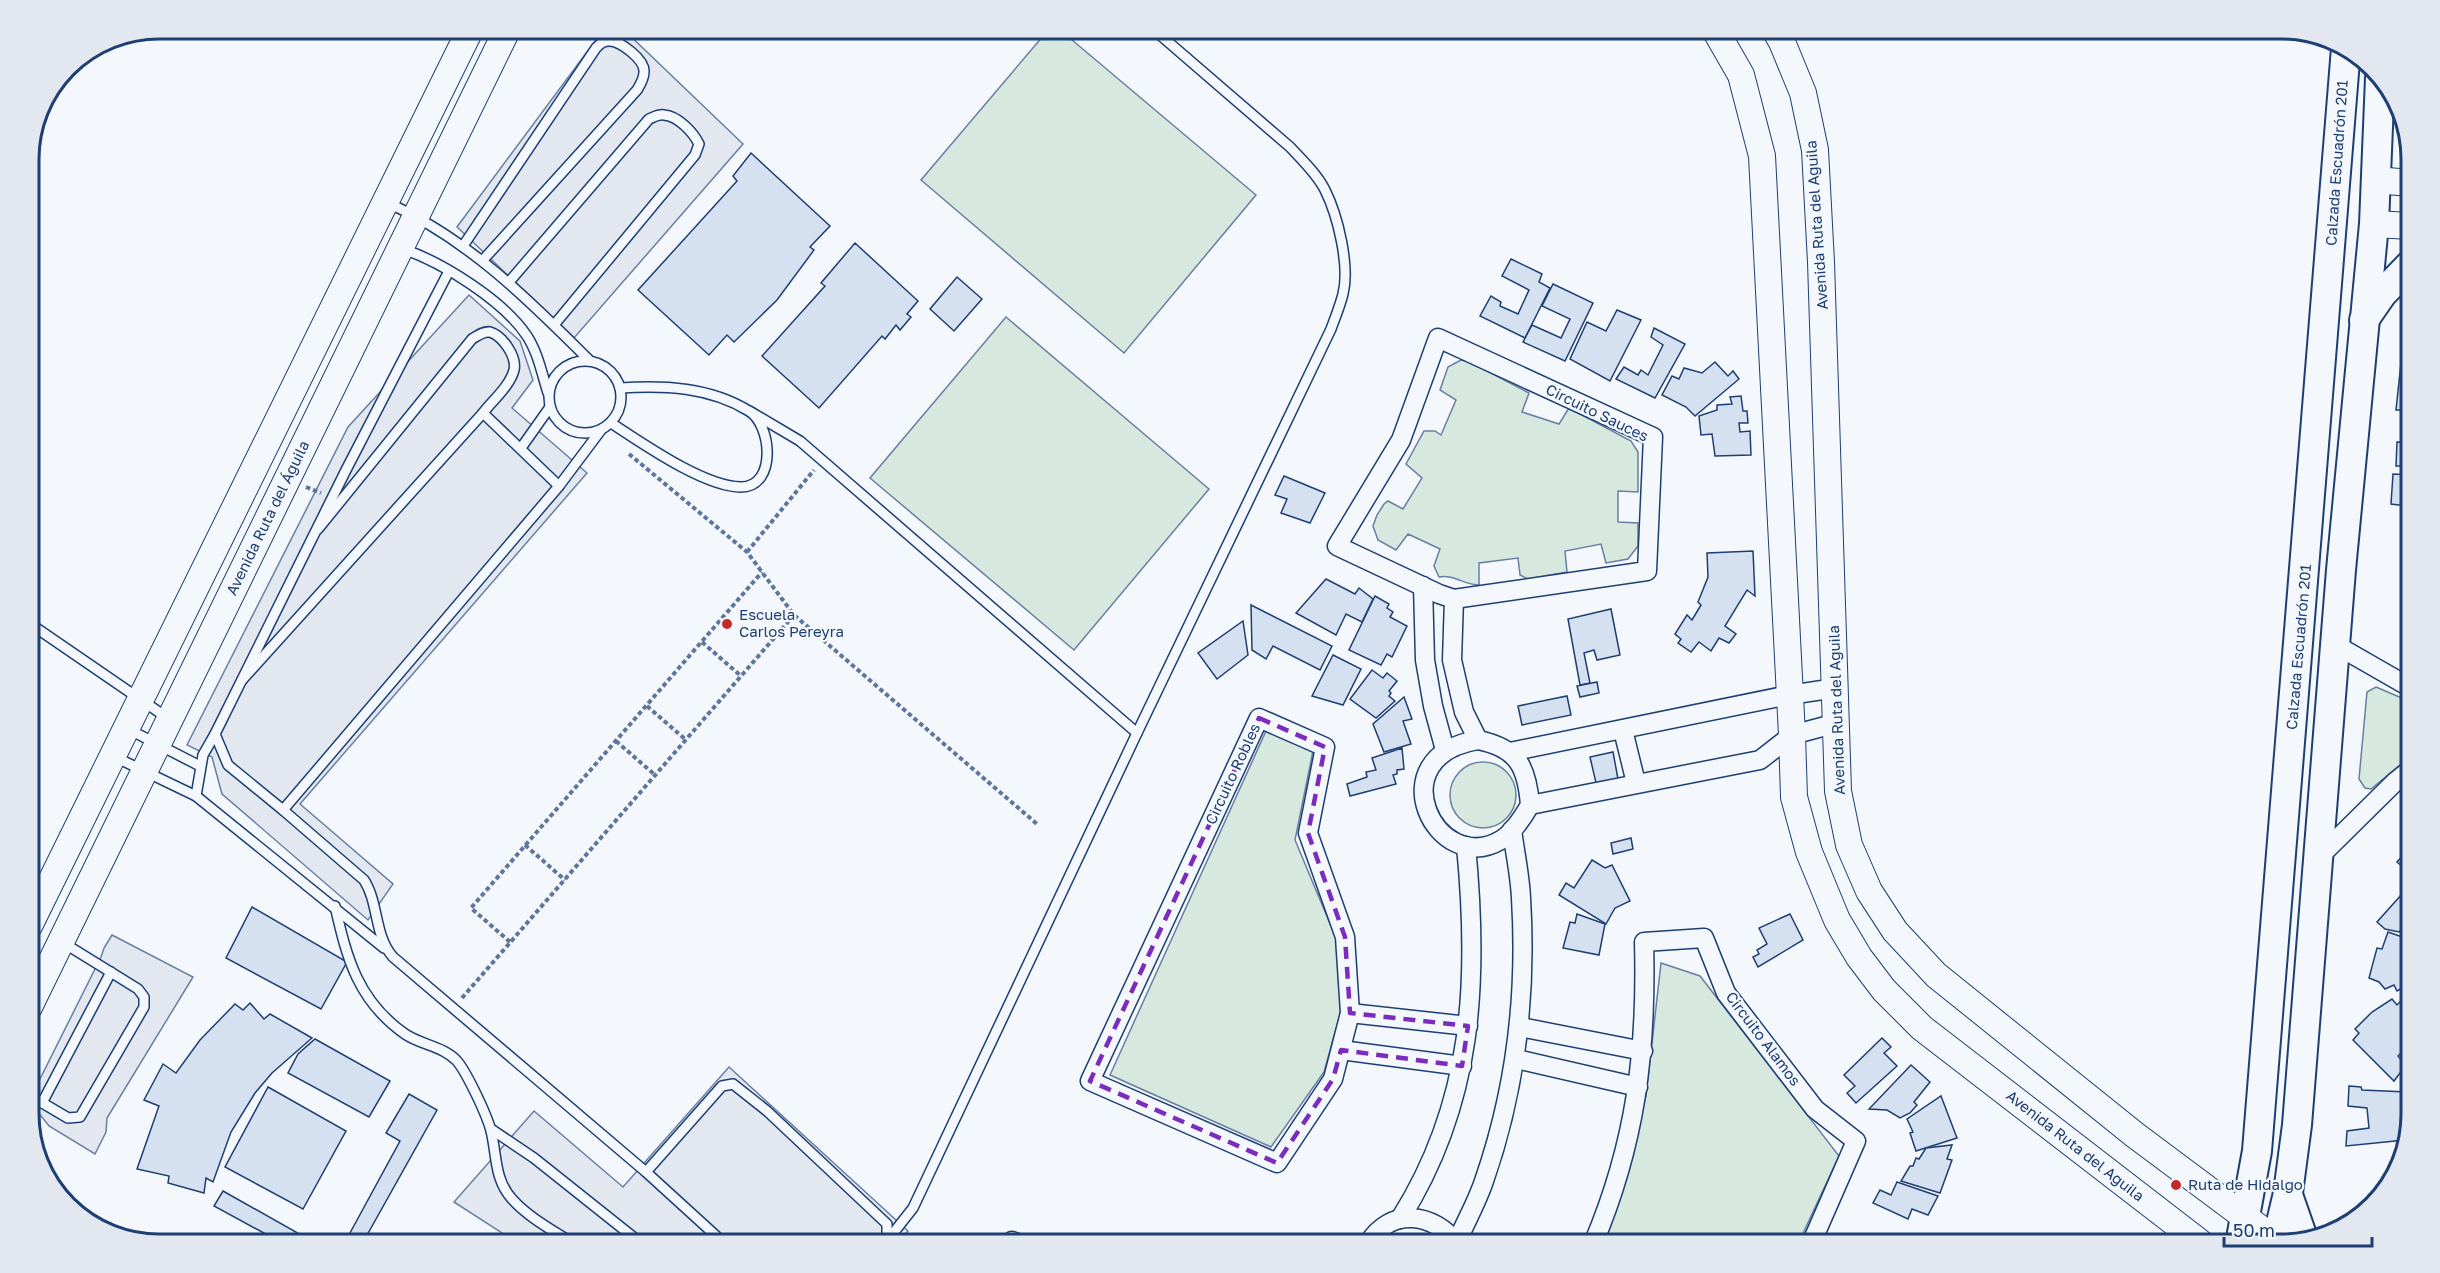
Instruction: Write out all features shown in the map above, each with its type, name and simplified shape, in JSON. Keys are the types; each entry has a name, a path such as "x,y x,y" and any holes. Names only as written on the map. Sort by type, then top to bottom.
{"main road":[{"name":"Calzada Escuadrón 201","path":"2242,1234 2257,1151 2345,57"},
{"path":"2285,1234 2297,1125 2340,584 2363,321 2374,224 2379,90"},
{"path":"2363,321 2382,294 2401,274"},
{"path":"2314,461 2328,473 2332,487 2327,570 2330,579 2340,584"}],"street":[{"path":"39,905 466,39"},
{"name":"Avenida Ruta del Águila","path":"39,987 503,39"},
{"name":"Avenida Ruta del Aguila","path":"1720,39 1741,75 1762,156 1794,796 1809,852 1837,920 1859,957 1884,990 1922,1028 2188,1234"},
{"name":"Avenida Ruta del Aguila","path":"1780,39 1803,93 1815,150 1838,791 1849,845 1869,891 1895,931 1936,975 2135,1135 2272,1234"},
{"path":"2375,180 2401,182"},
{"path":"2374,224 2401,225"},
{"name":"Circuito Sauces","path":"1438,338 1653,437 1647,571 1454,599 1337,546 1401,440 1438,338"},
{"path":"298,381 328,395"},
{"path":"1423,586 1425,660 1433,706 1445,750"},
{"path":"1454,599 1452,660 1464,712 1478,740"},
{"path":"2336,645 2401,682"},
{"path":"1425,660 1452,660"},
{"path":"1510,752 1789,695 1836,688"},
{"name":"Circuito Robles","path":"1259,718 1325,747 1308,833 1345,937 1350,1013 1341,1050 1333,1079 1276,1162 1090,1081 1259,718"},
{"path":"1530,806 1528,781 1521,765 1510,752 1495,743 1478,740 1460,743 1445,750 1433,763 1425,779 1423,797 1427,814 1436,829 1450,840 1466,846 1484,846 1501,840 1512,830 1530,806 1760,760 1792,735 1837,723"},
{"path":"1623,730 1636,783"},
{"path":"2318,858 2401,777"},
{"path":"1460,1234 1483,1183 1502,1122 1520,1027 1524,961 1523,928 1512,830"},
{"path":"1809,852 1849,845"},
{"path":"1401,1219 1429,1169 1451,1113 1462,1066 1473,966 1473,921 1466,846"},
{"path":"43,897 75,912"},
{"name":"Circuito Alamos","path":"1598,1234 1625,1151 1638,1087 1643,1051 1644,942 1704,938 1726,993 1815,1109 1856,1141 1816,1234"},
{"path":"1350,1013 1468,1026"},
{"path":"1520,1027 1643,1051"},
{"path":"1341,1050 1462,1066"},
{"path":"1515,1059 1638,1087"},
{"path":"1376,1234 1384,1226 1401,1219 1417,1218 1433,1222 1448,1234"}],"lane":[{"path":"893,1234 913,1208 1330,329 1343,293 1345,267 1338,225 1325,189 1290,147 1165,39"},
{"path":"463,246 596,48 603,42 609,41 622,46 643,66 644,73 637,90 483,260"},
{"path":"509,282 649,119 662,114 684,125 699,144 695,155 554,325"},
{"path":"386,202 417,215 483,260 509,282 590,361 609,370 616,378 621,400 618,412 611,423 601,430 588,434 576,433 564,427 555,419 550,407 549,395 534,349 526,334 496,304 449,271 401,248"},
{"path":"196,796 200,766 206,746 215,734 449,271"},
{"path":"242,680 505,386 514,370 509,349 490,332 481,333 472,339 318,528"},
{"path":"549,395 558,373 567,366 590,361"},
{"path":"620,388 656,386 686,389 723,399 751,412 800,441 1137,732"},
{"path":"521,448 550,407"},
{"path":"611,423 664,458 713,481 748,487 761,476 768,454 761,428 751,412"},
{"path":"483,413 559,486"},
{"path":"283,810 559,486 601,430"},
{"path":"39,630 169,719"},
{"path":"126,728 200,766"},
{"path":"215,734 228,765 364,880 371,890 386,949"},
{"path":"112,756 196,796 335,906 646,1172 713,1234"},
{"path":"335,906 351,967 372,1005 406,1035 436,1047 457,1062 491,1130 495,1166 511,1198 558,1234"},
{"path":"39,1101 68,1118 76,1118 84,1113 144,1006 144,997 138,989 61,942"},
{"path":"42,1103 111,972"},
{"path":"646,1172 722,1086 733,1084 767,1111 887,1224 889,1234"},
{"path":"491,1130 534,1158 628,1234"}],"path":[{"path":"628,453 747,552 794,615 1037,824"},
{"path":"747,552 822,460"},
{"path":"510,943 471,908 762,572"},
{"path":"453,1008 794,615"},
{"path":"702,642 741,676"},
{"path":"647,706 686,740"},
{"path":"616,741 656,775"},
{"path":"525,845 565,880"}],"highlighted area":[{"path":"1259,718 1325,747 1308,833 1345,937 1350,1013 1468,1026 1462,1066 1341,1050 1333,1079 1277,1163 1090,1081"}],"shaded area":[{"path":"597,39 633,39 743,144 574,338 457,227"},
{"path":"1041,39 1071,39 1256,195 1124,353 921,180"},
{"path":"469,295 520,341 533,380 512,408 587,473 300,804 393,884 368,920 222,794 212,757 187,745 348,427"},
{"path":"1006,317 1209,489 1074,650 870,478"},
{"path":"1461,360 1470,362 1529,393 1522,412 1559,424 1569,408 1631,441 1638,452 1638,492 1618,491 1618,522 1638,523 1638,546 1628,559 1606,563 1601,544 1565,551 1567,572 1528,579 1520,575 1518,558 1479,563 1479,585 1444,576 1439,577 1434,566 1440,549 1408,534 1396,550 1378,540 1373,526 1384,504 1388,501 1403,509 1422,478 1406,464 1424,431 1435,431 1441,435 1456,400 1440,390 1448,367"},
{"path":"2376,687 2401,698 2401,764 2371,789 2365,788 2359,779 2367,692"},
{"path":"1266,731 1313,751 1295,840 1336,938 1341,1011 1324,1072 1271,1147 1110,1075"},
{"path":"1483,762 1496,765 1506,772 1513,782 1516,795 1513,808 1506,818 1496,825 1483,828 1470,825 1460,818 1453,808 1450,795 1453,782 1460,772 1470,765"},
{"path":"112,935 193,977 107,1118 106,1132 95,1154 49,1126 39,1114 39,1081"},
{"path":"1661,963 1700,976 1839,1156 1803,1234 1605,1234 1646,1096"},
{"path":"729,1067 908,1231 905,1234 504,1234 454,1202 534,1111 623,1187"}],"building":[{"path":"751,153 830,226 810,247 814,250 777,300 734,342 727,335 709,355 638,290 737,181 733,176"},
{"path":"855,243 918,301 907,314 911,317 900,330 896,325 885,339 882,336 819,408 762,356 825,286 821,283"},
{"path":"1511,259 1542,274 1539,282 1550,288 1525,338 1480,316 1491,296 1501,302 1500,306 1518,314 1529,290 1502,276"},
{"path":"957,277 982,299 954,331 930,309"},
{"path":"1553,284 1593,303 1565,361 1523,342 1532,325 1561,338 1570,319 1542,306"},
{"path":"1617,310 1641,320 1610,381 1570,359 1587,322 1606,331"},
{"path":"1654,328 1685,344 1655,398 1616,379 1624,367 1638,375 1641,370 1648,375 1663,345 1651,337"},
{"path":"1715,362 1728,376 1733,371 1739,379 1695,416 1686,407 1662,395 1672,376 1679,379 1684,368 1702,373"},
{"path":"2401,363 2401,410 2396,410"},
{"path":"1741,396 1743,411 1747,411 1748,423 1739,423 1740,432 1750,431 1751,455 1715,456 1712,434 1701,435 1699,416 1717,410 1717,405 1732,404 1730,397"},
{"path":"2397,442 2401,442 2401,466 2396,466"},
{"path":"2393,474 2401,474 2401,505 2391,504"},
{"path":"1284,476 1325,493 1310,523 1281,513 1287,499 1275,495"},
{"path":"1753,551 1755,596 1747,590 1725,626 1736,634 1729,643 1719,638 1711,651 1699,642 1691,652 1678,643 1681,639 1675,634 1687,615 1692,620 1701,605 1698,602 1708,577 1707,553"},
{"path":"1326,579 1355,594 1359,588 1373,599 1362,622 1346,614 1336,635 1296,613"},
{"path":"1375,596 1389,604 1387,608 1393,612 1390,617 1407,626 1392,657 1387,654 1381,665 1349,650"},
{"path":"1251,605 1332,646 1320,670 1273,646 1266,659 1252,650"},
{"path":"1611,609 1620,655 1597,660 1594,650 1584,653 1590,683 1580,685 1568,619"},
{"path":"1243,621 1248,655 1217,679 1198,653"},
{"path":"1333,655 1361,669 1343,705 1312,696"},
{"path":"1372,670 1383,678 1387,673 1397,681 1389,691 1391,693 1389,696 1395,701 1376,718 1350,699"},
{"path":"1597,682 1599,693 1580,697 1577,686"},
{"path":"1567,696 1571,715 1522,725 1518,706"},
{"path":"1404,697 1412,719 1403,721 1411,744 1384,752 1373,724"},
{"path":"1402,748 1404,769 1397,770 1397,774 1393,775 1396,784 1350,796 1347,784 1367,777 1366,772 1376,770 1372,758"},
{"path":"1613,752 1618,779 1596,783 1590,757"},
{"path":"1631,838 1633,849 1613,854 1611,843"},
{"path":"1592,860 1605,868 1612,865 1630,901 1615,908 1606,924 1559,895 1566,883 1574,888"},
{"path":"2401,895 2401,930 2399,932 2385,929 2377,922"},
{"path":"252,907 347,962 321,1009 226,958"},
{"path":"1577,914 1605,924 1599,955 1563,948 1570,922 1575,923"},
{"path":"1790,914 1803,940 1758,967 1753,957 1759,954 1757,950 1767,944 1759,928"},
{"path":"2388,932 2401,937 2401,989 2397,991 2394,985 2385,989 2379,982 2369,978 2377,948 2382,949"},
{"path":"2392,999 2397,1005 2401,1001 2401,1053 2398,1056 2401,1059 2401,1072 2394,1081 2353,1040 2359,1033 2355,1029 2372,1012"},
{"path":"250,1003 264,1019 270,1014 312,1038 272,1073 255,1093 231,1132 213,1182 206,1178 204,1193 168,1183 169,1176 137,1169 159,1106 144,1100 163,1064 176,1073 200,1040 235,1004 243,1010"},
{"path":"1882,1038 1891,1047 1884,1053 1897,1066 1856,1103 1847,1093 1855,1086 1844,1075"},
{"path":"315,1039 390,1081 369,1117 288,1073 298,1054"},
{"path":"1911,1065 1930,1082 1914,1102 1917,1105 1910,1113 1900,1118 1887,1110 1869,1109"},
{"path":"2349,1086 2361,1087 2362,1090 2401,1092 2398,1141 2346,1146 2347,1131 2369,1128 2367,1108 2348,1106"},
{"path":"268,1087 346,1131 303,1209 225,1167"},
{"path":"409,1094 437,1110 368,1234 349,1234 400,1141 386,1133"},
{"path":"1941,1096 1957,1138 1916,1151 1910,1133 1913,1132 1907,1119"},
{"path":"1952,1145 1947,1159 1952,1160 1940,1193 1901,1181 1910,1166 1913,1166 1916,1158 1919,1159 1926,1148"},
{"path":"1897,1182 1938,1196 1928,1215 1912,1209 1908,1219 1873,1203 1880,1190 1891,1195"},
{"path":"223,1191 299,1234 266,1234 214,1206"}],"place":[{"name":"Escuela Carlos Pereyra","path":"727,624"},
{"name":"Ruta de Hidalgo","path":"2176,1185"}]}
